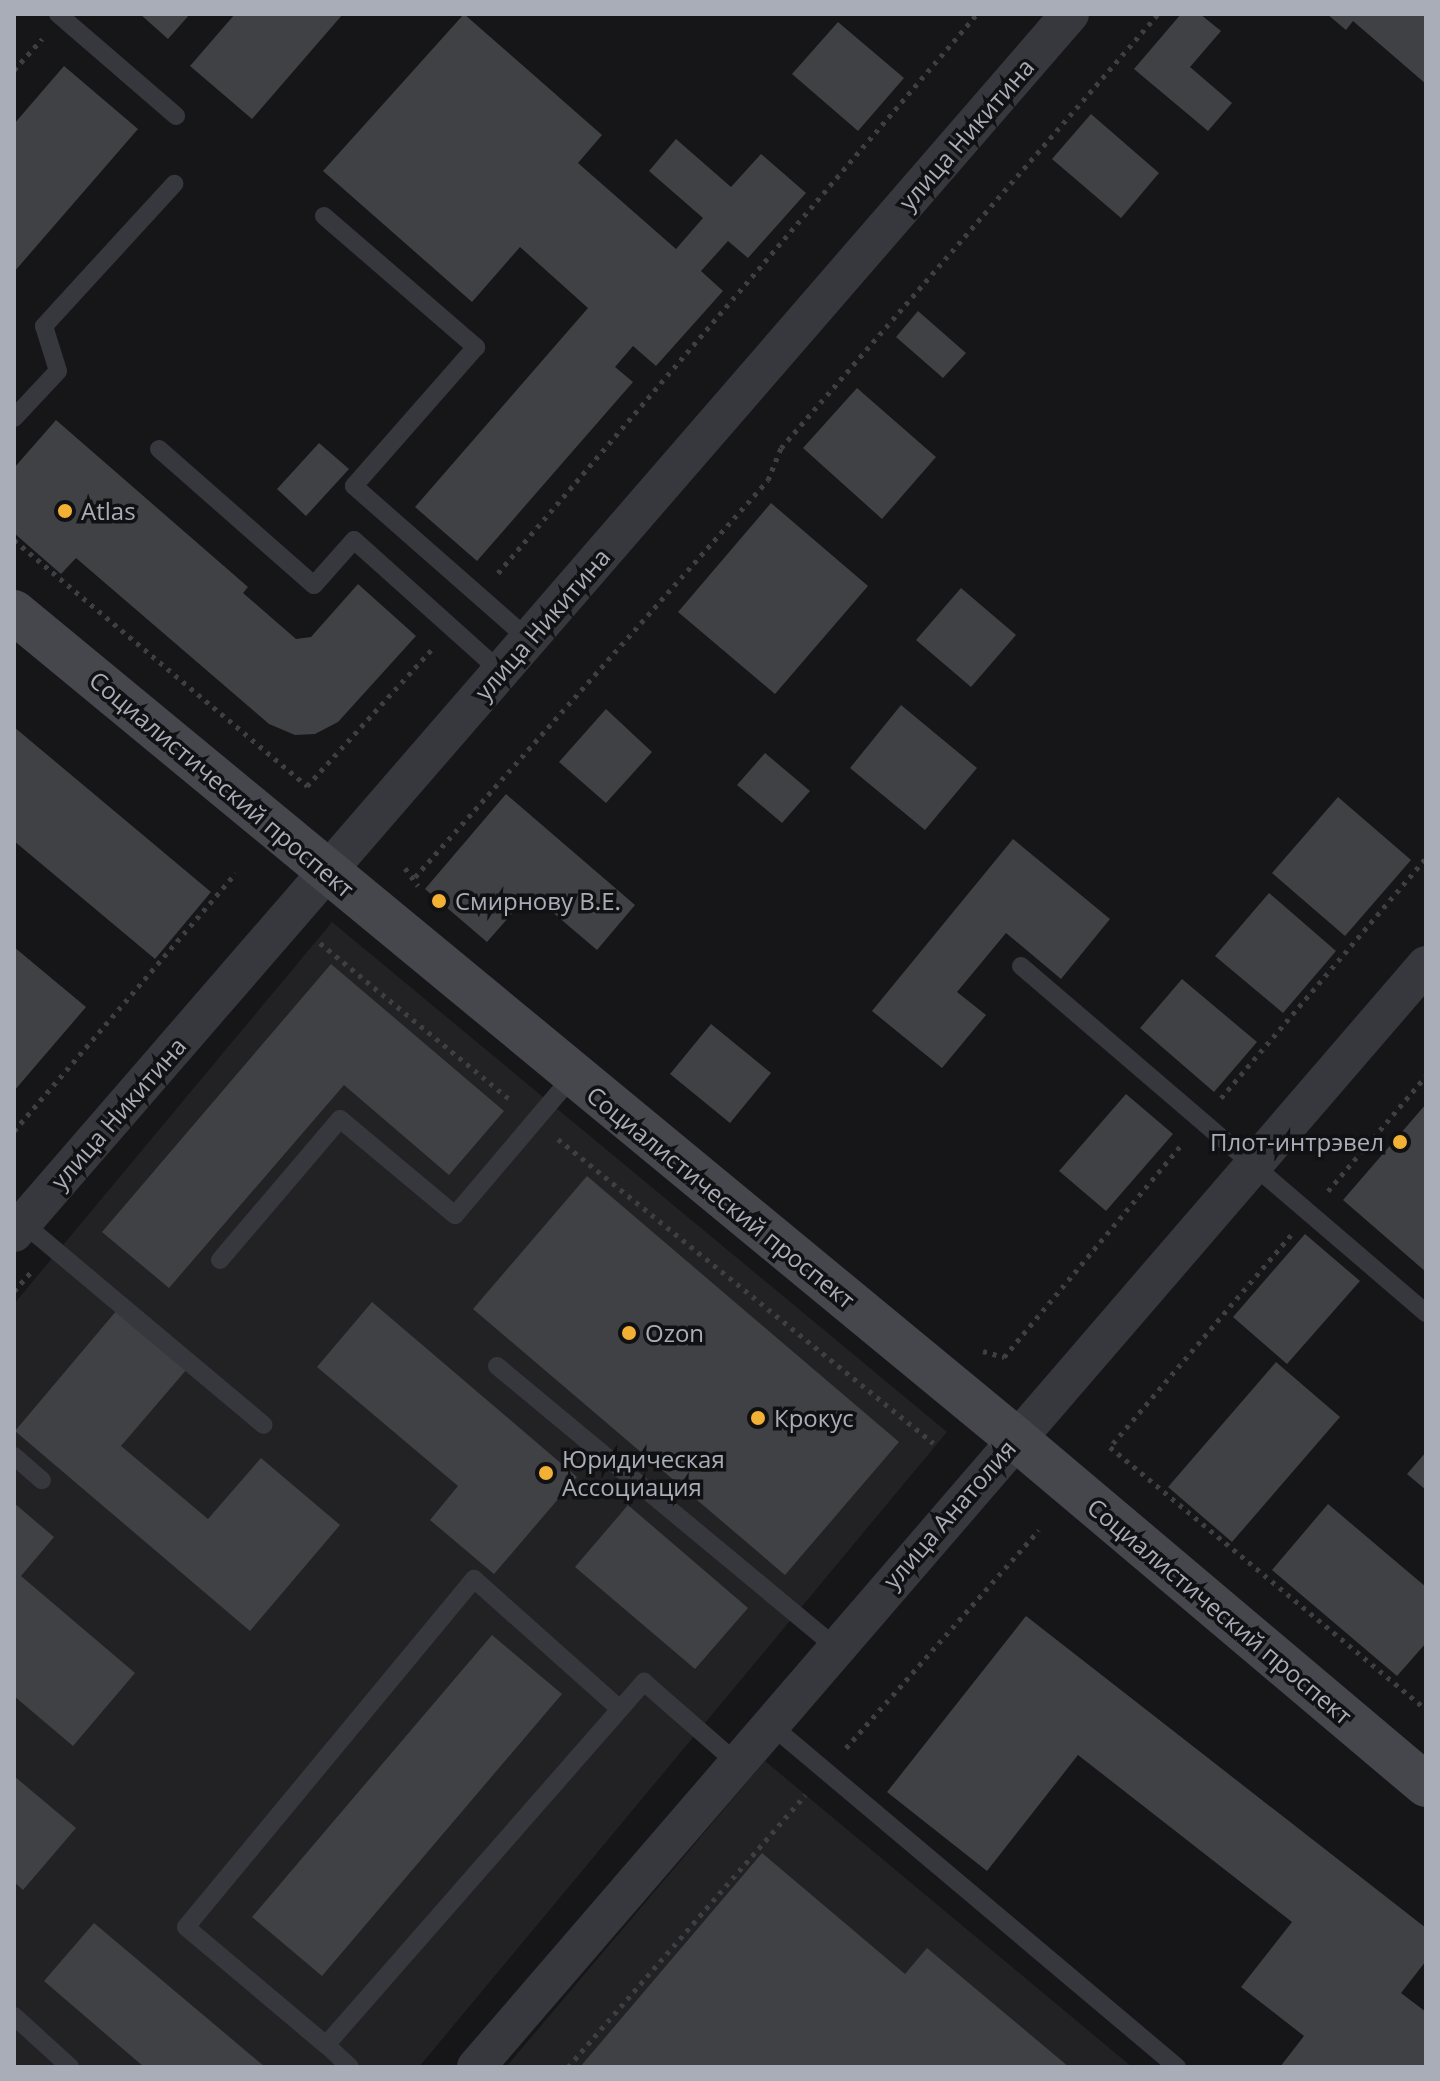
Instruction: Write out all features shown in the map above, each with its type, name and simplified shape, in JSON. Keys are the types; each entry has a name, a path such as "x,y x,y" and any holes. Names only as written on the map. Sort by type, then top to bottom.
{"street":[{"name":"улица Никитина","path":"18,1228 1070,14"},
{"name":"Социалистический проспект","path":"14,612 1015,1438 1426,1785"},
{"name":"улица Анатолия","path":"476,2067 1015,1438 1426,965"}],"lane":[{"path":"58,14 176,116"},
{"path":"14,418 58,371 44,326 174,184"},
{"path":"324,216 476,347 354,486 529,640"},
{"path":"159,449 314,585 354,540 500,671"},
{"path":"1021,966 1255,1162 1426,1313"},
{"path":"220,1260 340,1119 455,1215 573,1076"},
{"path":"18,1228 264,1425"},
{"path":"497,1366 835,1647"},
{"path":"14,1456 42,1480"},
{"path":"350,2067 186,1927 474,1579 620,1709"},
{"path":"326,2045 644,1682 737,1763"},
{"path":"771,1725 1177,2067"},
{"path":"14,2016 70,2067"}],"path":[{"path":"479,595 977,14"},
{"path":"415,877 768,480 781,448 1158,14"},
{"path":"14,540 307,786 451,627"},
{"path":"14,1131 236,873"},
{"path":"319,942 933,1443"},
{"path":"1426,1076 1110,1447 1426,1709"}],"shaded area":[{"path":"332,922 947,1432 419,2067 14,2067 14,1304"},
{"path":"765,1761 1132,2067 506,2067"}],"building":[{"path":"140,14 190,14 168,39"},
{"path":"235,14 343,14 252,119 190,66"},
{"path":"464,14 602,135 578,163 676,249 703,218 649,171 676,139 731,187 761,154 806,193 748,258 728,241 701,271 723,291 656,366 633,346 615,367 633,382 477,561 415,507 588,308 520,247 472,302 323,171"},
{"path":"1181,14 1200,14 1221,31 1190,67 1232,103 1208,131 1134,69"},
{"path":"1327,14 1426,14 1426,84 1353,21 1346,30"},
{"path":"838,22 904,78 858,131 792,74"},
{"path":"64,66 138,129 14,272 14,124"},
{"path":"1091,114 1159,173 1121,218 1052,159"},
{"path":"918,311 966,353 943,378 896,337"},
{"path":"857,388 936,457 882,519 803,448"},
{"path":"56,420 248,587 243,593 296,639 311,637 358,584 416,636 338,722 315,734 295,735 269,724 76,558 61,574 14,533 14,468"},
{"path":"319,443 349,469 306,516 277,489"},
{"path":"771,503 868,586 775,694 678,612"},
{"path":"961,588 1016,635 971,687 916,640"},
{"path":"901,705 977,768 925,830 850,768"},
{"path":"606,709 652,752 606,803 559,762"},
{"path":"14,727 211,892 155,959 14,841"},
{"path":"765,753 810,791 782,823 737,785"},
{"path":"506,794 635,905 597,950 530,893 487,942 425,889"},
{"path":"1338,797 1411,860 1345,936 1272,873"},
{"path":"1013,839 1110,919 1061,979 1006,933 957,992 986,1015 942,1068 872,1011"},
{"path":"1269,893 1336,951 1283,1013 1215,956"},
{"path":"14,947 86,1007 14,1091"},
{"path":"331,964 504,1111 449,1175 344,1085 169,1288 102,1232"},
{"path":"1182,979 1257,1042 1214,1092 1140,1028"},
{"path":"711,1024 771,1073 730,1123 670,1074"},
{"path":"1126,1094 1173,1134 1106,1211 1059,1171"},
{"path":"1426,1104 1426,1272 1343,1200"},
{"path":"587,1176 899,1442 785,1575 473,1309"},
{"path":"1305,1234 1360,1281 1287,1364 1233,1317"},
{"path":"372,1302 577,1477 494,1574 430,1520 458,1486 317,1367"},
{"path":"117,1310 187,1369 121,1446 208,1519 261,1458 340,1525 250,1631 15,1431"},
{"path":"1276,1362 1340,1417 1232,1542 1168,1487"},
{"path":"1426,1452 1426,1490 1407,1474"},
{"path":"14,1503 54,1537 21,1576 135,1673 73,1746 14,1696"},
{"path":"1328,1504 1426,1587 1426,1643 1397,1676 1272,1570"},
{"path":"628,1505 748,1608 695,1669 575,1567"},
{"path":"1026,1616 1426,1928 1426,1961 1401,1993 1426,2012 1426,2067 1280,2067 1304,2036 1241,1987 1292,1922 1078,1755 987,1871 887,1792"},
{"path":"492,1635 562,1694 322,1976 252,1917"},
{"path":"14,1776 76,1828 23,1890 14,1882"},
{"path":"762,1853 905,1974 927,1948 1069,2067 580,2067"},
{"path":"94,1923 265,2067 144,2067 44,1981"}],"place":[{"name":"Atlas","path":"65,511"},
{"name":"Смирнову В.Е.","path":"439,901"},
{"name":"Плот-интрэвел","path":"1400,1142"},
{"name":"Ozon","path":"629,1333"},
{"name":"Крокус","path":"758,1418"},
{"name":"Юридическая Ассоциация","path":"546,1473"}]}
